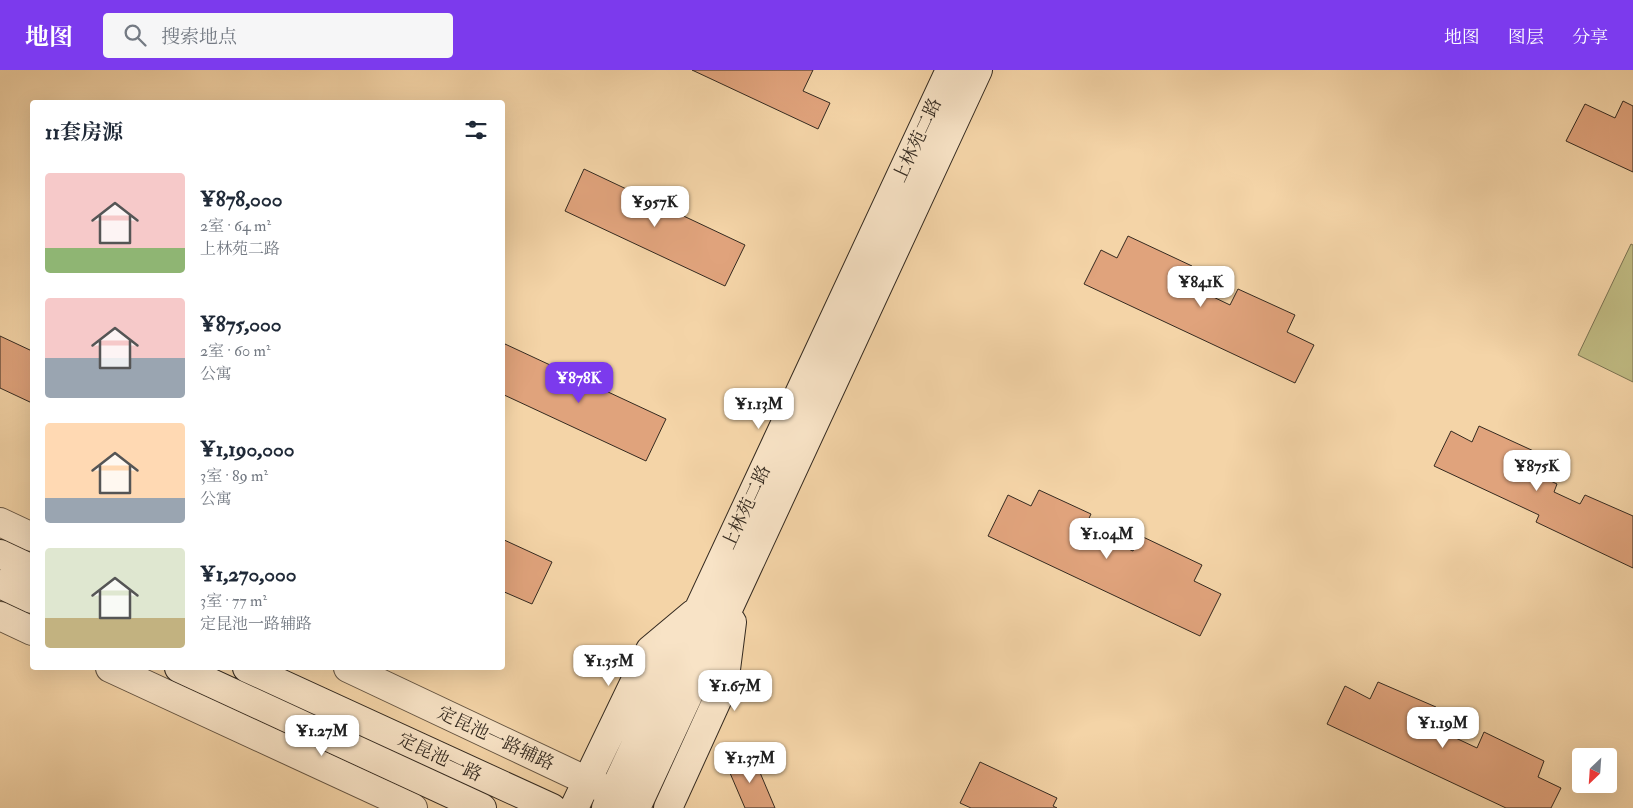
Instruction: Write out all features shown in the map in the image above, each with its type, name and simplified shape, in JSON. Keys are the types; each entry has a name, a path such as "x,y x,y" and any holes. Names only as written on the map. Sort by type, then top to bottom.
{"street":[{"name":"上林苑二路","path":"610,801 950,70"},
{"name":"上林苑二路","path":"640,807 735,596 978,70"},
{"path":"0,522 30,536"},
{"path":"0,554 30,568"},
{"path":"0,584 30,599"},
{"path":"668,808 724,685 735,596"},
{"path":"574,808 650,650 699,608"},
{"path":"0,616 30,631"},
{"path":"114,670 413,808"},
{"name":"定昆池一路","path":"183,670 482,808"},
{"name":"定昆池一路","path":"251,670 552,808"},
{"name":"定昆池一路辅路","path":"352,670 587,781 610,801 640,807"}],"shaded area":[{"path":"1631,244 1633,245 1633,382 1578,355"}],"building":[{"path":"692,70 813,70 803,91 830,103 818,129"},
{"path":"1623,101 1633,106 1633,172 1566,141 1585,104 1615,118"},
{"path":"584,169 745,245 725,286 565,211"},
{"path":"1128,236 1192,266 1182,282 1230,305 1238,289 1295,315 1287,332 1314,345 1295,383 1084,284 1101,250 1117,258"},
{"path":"0,336 30,350 30,402 0,388"},
{"path":"505,344 666,419 646,461 505,395"},
{"path":"1479,426 1538,453 1530,471 1557,484 1554,492 1580,504 1585,495 1633,516 1633,568 1536,522 1539,515 1434,466 1451,431 1472,442"},
{"path":"1039,490 1091,514 1084,529 1133,551 1141,536 1202,565 1194,581 1221,594 1200,636 988,536 1008,495 1031,506"},
{"path":"505,540 552,562 532,604 505,592"},
{"path":"1378,682 1436,707 1428,725 1477,748 1484,732 1544,761 1538,777 1561,788 1551,808 1506,808 1327,724 1345,686 1370,699"},
{"path":"753,756 775,808 745,808 727,766"},
{"path":"980,762 1057,798 1053,806 1057,808 971,808 960,803"}]}
